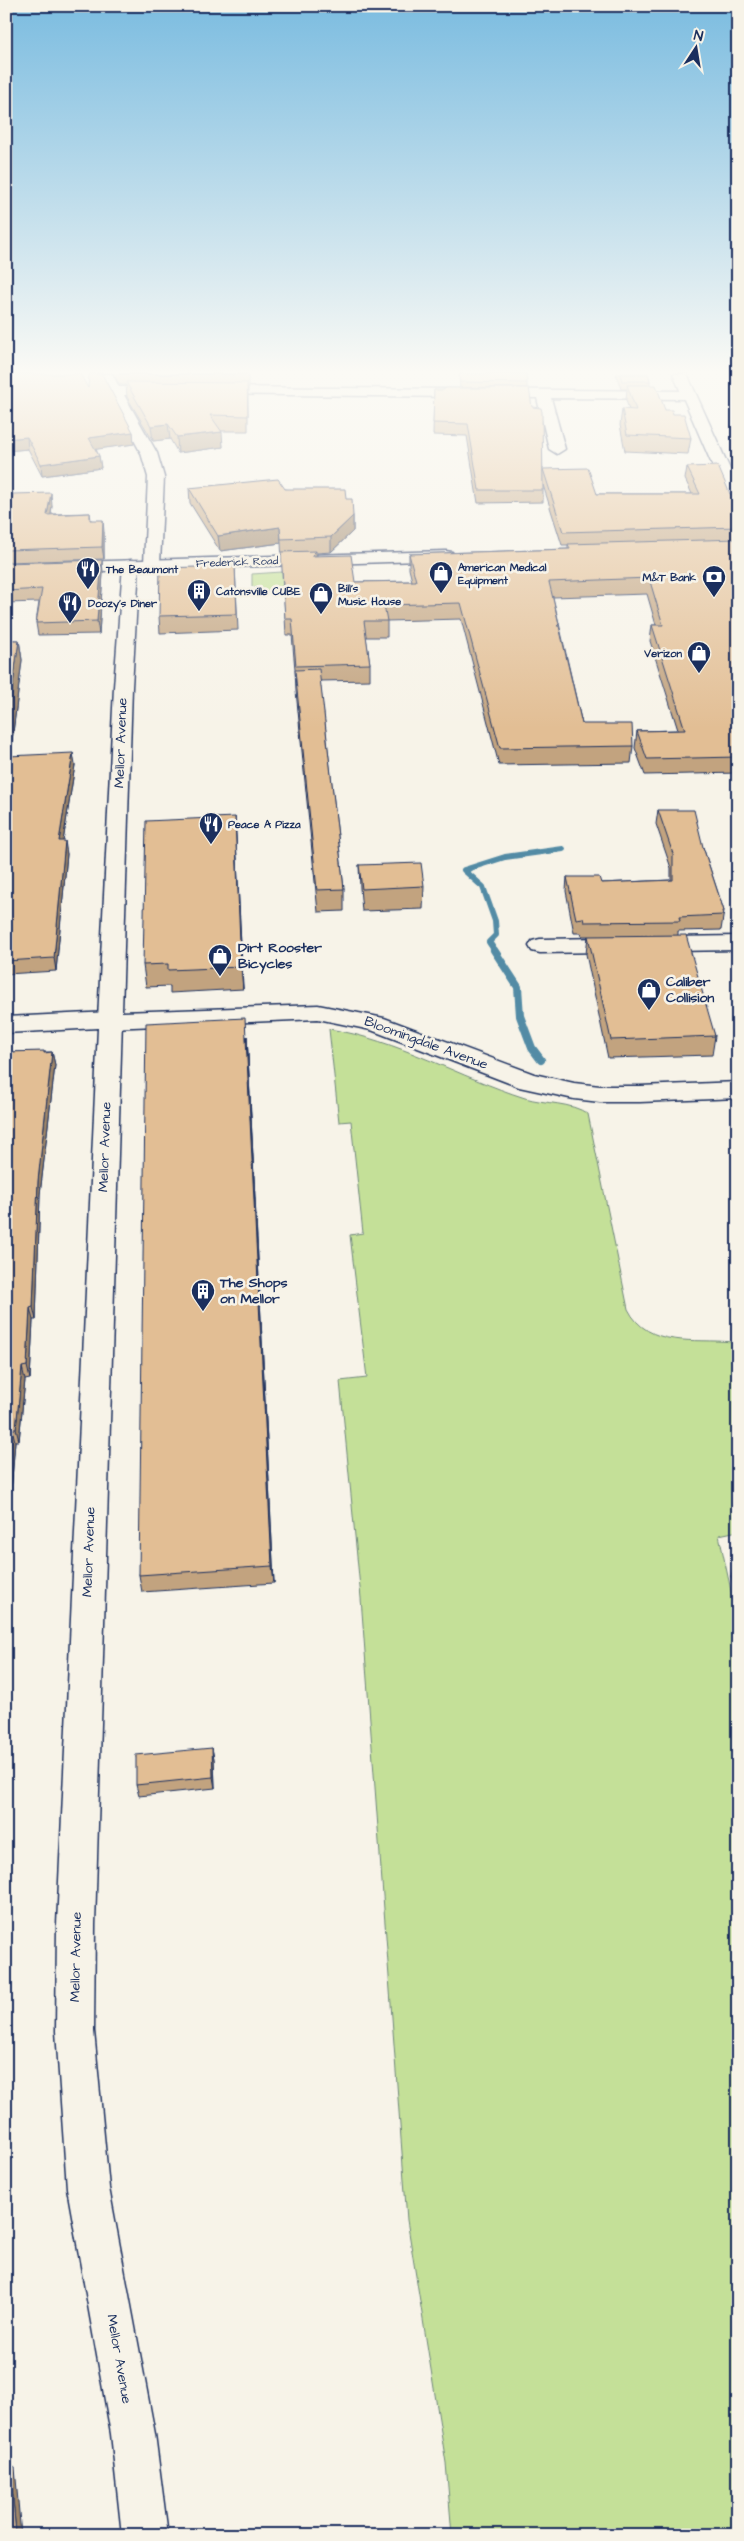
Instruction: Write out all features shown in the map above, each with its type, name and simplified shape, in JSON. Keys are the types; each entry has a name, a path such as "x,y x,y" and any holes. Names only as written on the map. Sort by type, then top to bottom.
{"street":[{"path":"152,564 155,493"},
{"path":"732,493 738,506"},
{"name":"Frederick Road","path":"6,569 461,556"},
{"name":"Mellor Avenue","path":"131,565 123,687 110,1020 76,1925 75,2031 88,2188 133,2434 145,2535"},
{"path":"540,946 738,943"},
{"name":"Bloomingdale Avenue","path":"6,1025 318,1012 376,1023 528,1080 574,1091 640,1094 738,1090"}],"green space":[{"path":"282,572 283,595 277,595 252,586 252,574"},
{"path":"329,1029 379,1041 525,1098 574,1107 588,1114 628,1309 637,1322 647,1330 660,1336 674,1339 732,1342 738,1358 738,1531 719,1535 738,1623 738,2535 452,2535 446,2463 407,2220 361,1598 340,1381 367,1378 350,1235 363,1233 351,1121 339,1122"}],"building":[{"path":"51,493 47,515 90,513 90,520 103,520 102,547 6,550 6,501 12,501 13,494"},
{"path":"192,493 345,493 346,499 352,499 353,516 331,537 281,539 280,527 218,536"},
{"path":"550,493 597,494 700,494 699,493 729,493 738,499 738,527 563,532"},
{"path":"738,539 738,757 647,759 637,731 685,730 652,625 663,625 649,578 549,582 559,624 557,626 559,626 582,724 632,724 633,746 500,748 461,603 384,605 387,621 364,621 370,664 296,666 292,619 285,619 281,552 316,551 311,556 351,555 355,582 416,581 409,554 570,549 568,544"},
{"path":"102,560 97,621 36,623 42,589 6,591 6,563"},
{"name":"Catonsville CUBE","path":"235,566 237,614 159,616 160,568"},
{"path":"6,640 19,640 6,735"},
{"path":"319,669 344,889 317,890 295,670"},
{"path":"73,753 59,841 65,841 54,958 6,961 6,763 8,756"},
{"path":"658,810 694,810 703,847 724,911 722,911 723,915 679,917 680,921 584,922 583,918 576,919 567,877 599,877 601,883 673,880 673,854"},
{"path":"235,817 241,967 168,970 168,964 143,965 146,821"},
{"path":"421,863 424,886 362,889 359,865"},
{"name":"Caliber Collision","path":"686,935 715,1036 611,1040 588,936"},
{"name":"The Shops on Mellor","path":"245,1018 272,1566 139,1575 146,1023"},
{"path":"44,1051 44,1053 52,1052 38,1181 33,1307 30,1308 27,1366 22,1367 16,1429 12,1429 6,1501 6,1052"},
{"path":"212,1748 213,1777 136,1785 136,1755"},
{"path":"10,2463 16,2535 6,2535 6,2464"}],"waterway":[{"path":"495,951 489,942 496,935 495,921 483,887 464,870 505,857 563,849"},
{"path":"494,950 518,987 520,1016 532,1048 541,1060"}],"place":[{"name":"The Beaumont","path":"88,590"},
{"name":"American Medical Equipment","path":"441,594"},
{"name":"M&T Bank","path":"714,598"},
{"name":"Catonsville CUBE","path":"199,612"},
{"name":"Bill's Music House","path":"321,615"},
{"name":"Doozy’s Diner","path":"70,624"},
{"name":"Verizon","path":"699,674"},
{"name":"Peace A Pizza","path":"211,845"},
{"name":"Dirt Rooster Bicycles","path":"220,977"},
{"name":"Caliber Collision","path":"649,1011"},
{"name":"The Shops on Mellor","path":"203,1312"}]}
